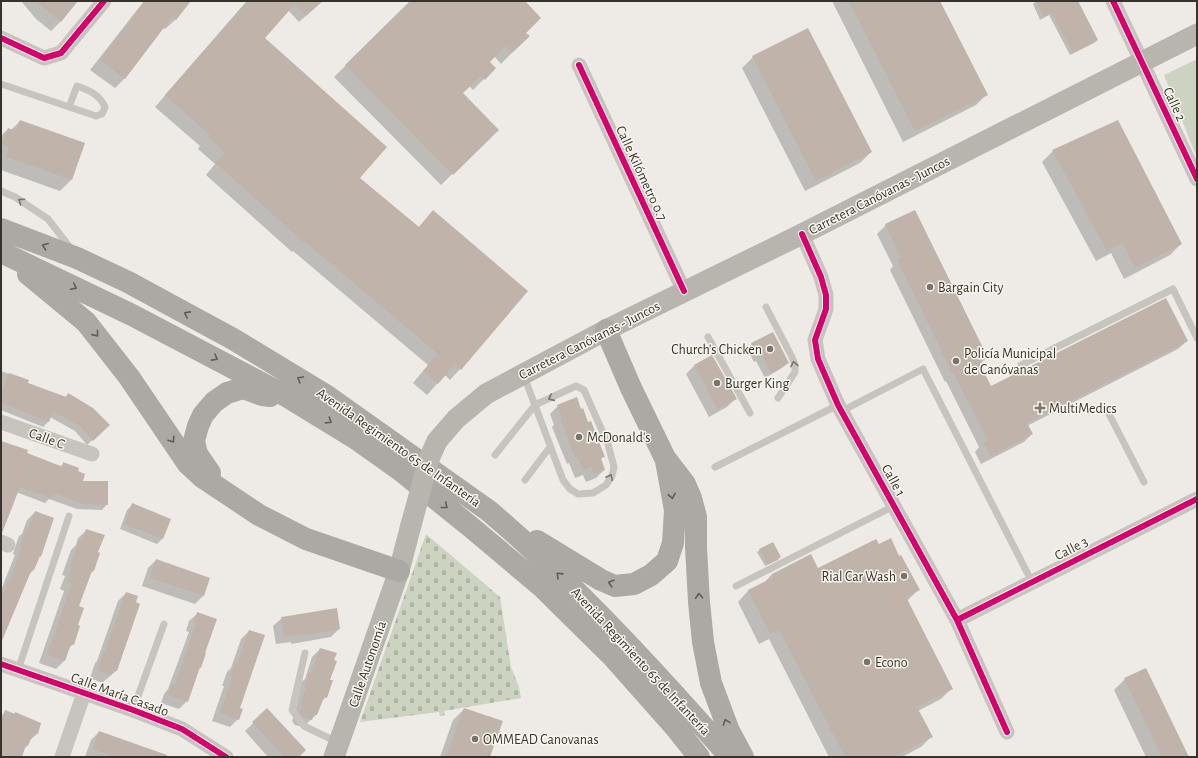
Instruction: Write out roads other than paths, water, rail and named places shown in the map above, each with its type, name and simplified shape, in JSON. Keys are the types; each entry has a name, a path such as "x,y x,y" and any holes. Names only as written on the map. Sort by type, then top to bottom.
{"main road":[{"name":"Carretera Canóvanas - Juncos","path":"399,571 429,459 437,441 456,419 486,394 606,330 802,234 1141,61 1197,34"},
{"name":"Avenida Regimiento 65 de Infantería","path":"1,229 77,258 128,282 233,339 327,396 489,511 514,532 581,596 639,656 730,757"},
{"name":"Avenida Regimiento 65 de Infantería","path":"2,253 132,315 288,396 355,438 400,470 541,586 613,657 675,727 699,757"},
{"path":"2,253 86,322 129,377 188,464 202,477 259,515 306,539 399,571"},
{"path":"606,330 631,388 665,458 685,484 696,517 699,602 703,642 711,683 729,731 743,757"},
{"path":"227,494 205,467 197,454 194,441 203,415 214,402 227,393 243,388 262,395 288,396"},
{"path":"514,532 537,541 601,580 615,586 634,584 651,575 667,561 673,543 675,510 665,458"},
{"name":"Calle Autonomía","path":"337,750 399,571"}],"street":[{"path":"1,38 44,58 61,53 104,1"},
{"name":"Calle 2","path":"1113,1 1197,178"},
{"name":"Calle Kilómetro 0.7","path":"580,65 684,291"},
{"name":"Calle 1","path":"802,234 821,277 826,295 826,309 815,340 818,359 840,408 957,620 1007,732"},
{"name":"Calle C","path":"1,422 92,454"},
{"name":"Calle 3","path":"957,620 1197,499"},
{"name":"Calle María Casado","path":"1,664 133,710 182,729 226,757"},
{"path":"62,757 84,694"}],"lane":[{"path":"1,84 69,107 96,116 102,114 105,107 96,94 77,86 69,107"},
{"path":"1,191 14,197 48,219 77,258"},
{"path":"1021,365 1173,290 1197,338"},
{"path":"766,307 795,365 795,372 778,398"},
{"path":"708,337 750,413"},
{"path":"715,467 923,369 1032,582"},
{"path":"495,454 535,405 576,386 584,390 608,444 614,467 612,476 606,485 593,493 578,494 570,489 563,480 550,448 535,405 524,374"},
{"path":"1107,410 1144,482"},
{"path":"525,480 550,448"},
{"path":"736,586 894,506"},
{"path":"18,670 69,516"},
{"path":"133,710 164,624"},
{"path":"305,652 292,710 304,726 337,750"}],"place":[{"name":"Bargain City","path":"930,287"},
{"name":"Church's Chicken","path":"770,349"},
{"name":"Policía Municipal de Canóvanas","path":"956,361"},
{"name":"Burger King","path":"717,383"},
{"name":"MultiMedics","path":"1040,408"},
{"name":"McDonald's","path":"579,437"},
{"name":"Rial Car Wash","path":"904,576"},
{"name":"Econo","path":"867,662"},
{"name":"OMMEAD Canovanas","path":"475,739"}]}
